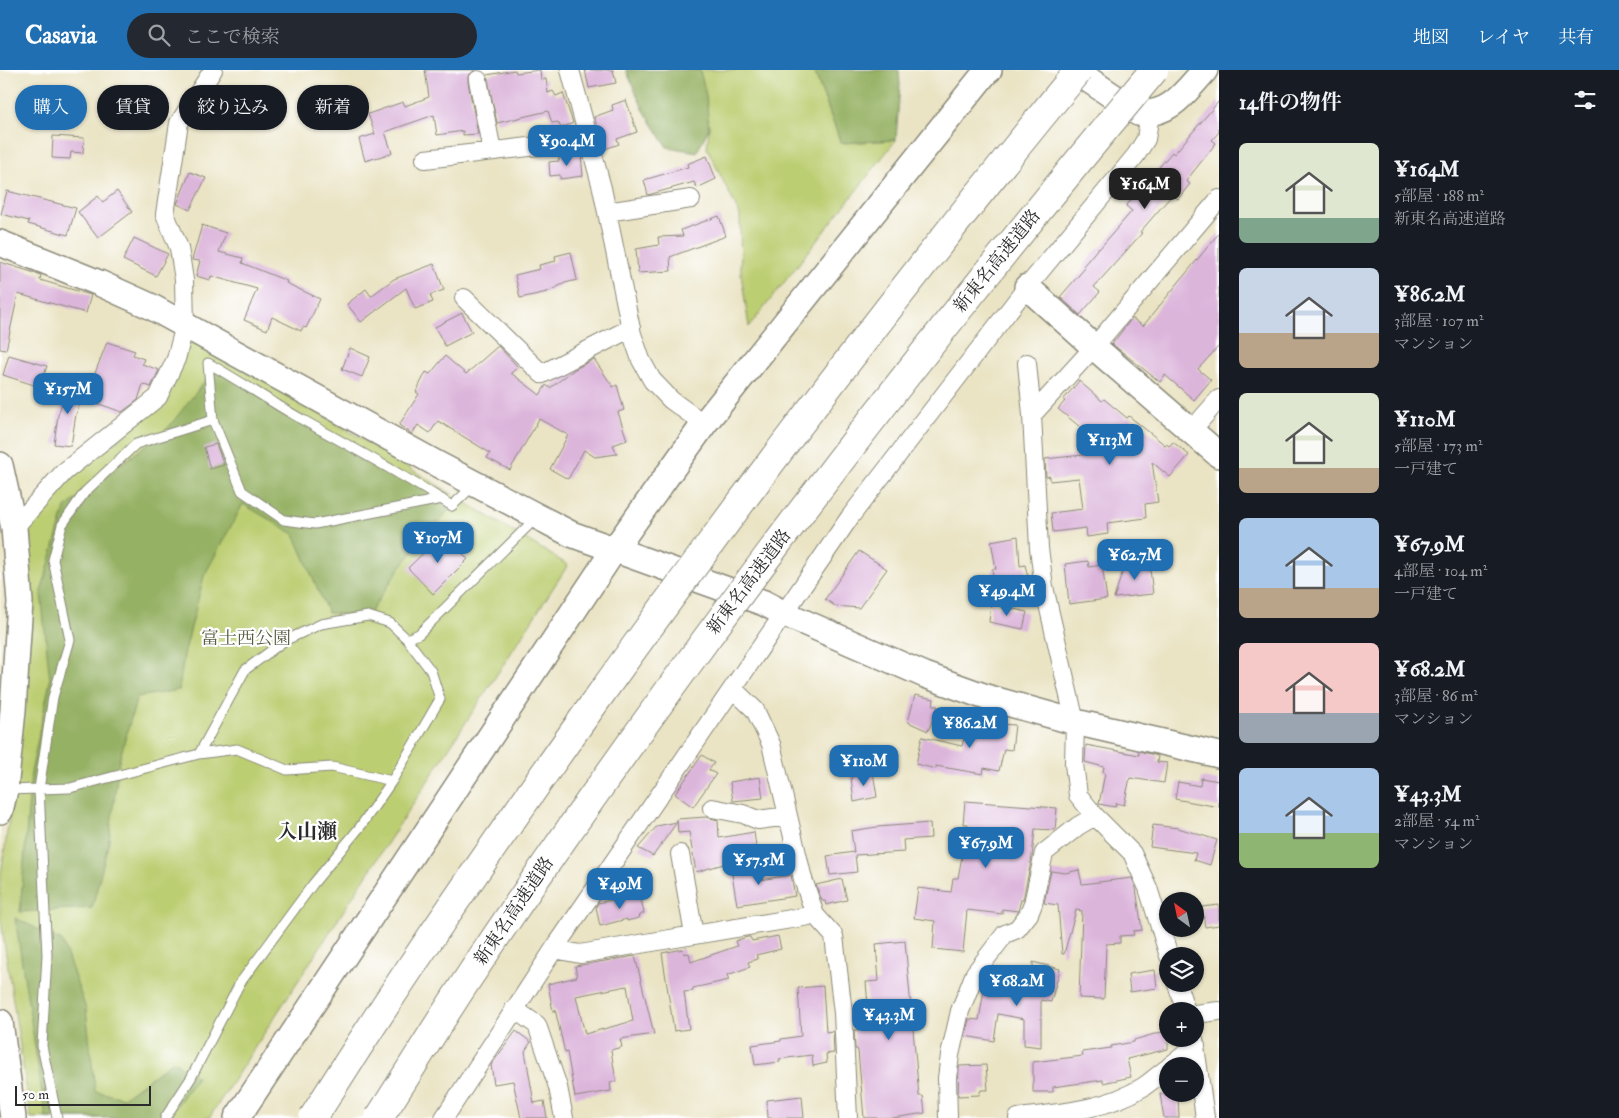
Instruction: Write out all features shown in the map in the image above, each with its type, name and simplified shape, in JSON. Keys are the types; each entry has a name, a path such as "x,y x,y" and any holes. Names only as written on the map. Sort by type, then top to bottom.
{"highway":[{"path":"313,1118 472,875 650,624 818,399 981,189 1079,70"},
{"name":"新東名高速道路","path":"379,1118 468,979 619,759 756,571 898,384 1088,148 1154,70"}],"street":[{"path":"14,528 64,472 158,397 176,359 185,325 184,280 179,248 165,214 179,123 214,70"},
{"path":"570,70 607,212 631,328 641,360 652,380 671,400 704,424"},
{"path":"237,1118 614,550 704,424 989,70"},
{"path":"1074,70 1138,113 1150,114 1174,105 1205,70"},
{"path":"478,80 492,151"},
{"path":"444,1118 514,1008 850,517 1027,287 1136,155 1146,139 1150,114"},
{"path":"425,159 589,140"},
{"path":"607,212 691,199"},
{"path":"1032,415 1094,347 1219,199"},
{"path":"0,243 150,306 570,534 764,603 785,614 943,681 986,697 1075,722 1219,754"},
{"path":"1027,287 1219,455"},
{"path":"464,298 542,374 631,328"},
{"path":"1027,363 1032,415 1038,548 1044,587 1075,722 1074,764 1078,795 1095,816 1132,853 1148,888 1166,947"},
{"path":"1191,431 1219,399"},
{"path":"0,465 14,528 20,602 13,710 2,797"},
{"path":"733,689 755,710 771,744 803,879 815,915 834,936 843,1012 848,1118"},
{"path":"712,808 743,814 758,820 788,816"},
{"path":"948,1118 947,1078 950,1055 960,1011 975,973 1005,934 1017,929 1029,914 1044,853 1078,826 1095,816"},
{"path":"680,854 694,936"},
{"path":"554,949 580,954 815,915"},
{"path":"514,1008 536,1025 558,1087 564,1118"},
{"path":"1204,1013 1219,1011"},
{"path":"0,1022 13,1118"},
{"path":"1179,1057 1190,1047"},
{"path":"1196,1047 1205,1118"},
{"path":"1018,1118 1072,1112 1109,1102 1142,1088 1159,1075"}],"lane":[{"path":"442,499 315,524 284,520 242,490 213,420 208,363 243,382 301,418 442,499 452,506 475,484"},
{"path":"57,1118 42,1046 47,955 39,789 53,697 70,640 53,560 62,525 85,492 136,444 213,420"},
{"path":"407,639 419,634 538,517"},
{"path":"165,1118 191,1078 240,983 313,884 360,827 392,780 440,699 431,671 407,639 390,623 368,616 321,624 284,640 245,670 199,754"},
{"path":"2,797 39,789 70,788 199,754 237,749 287,770 332,768 392,780"}],"green space":[{"path":"626,70 700,70 706,95 709,128 697,152 667,147 643,109"},
{"path":"697,70 814,70 841,143 896,140 749,327 741,274 740,215 707,148 709,128"},
{"path":"814,70 899,70 900,84 896,140 841,143"},
{"name":"富士西公園","path":"189,333 568,565 209,1118 31,1118 0,915 0,880 12,798 18,523 160,404"},
{"path":"216,367 452,506 401,566 368,616 328,613 294,534 243,504 204,576 184,655 179,690 137,697 119,761 109,841 92,908 20,912 31,773 50,681 41,592 65,508 168,428"},
{"path":"15,918 62,941 86,1009 95,1091 123,1098 173,1061 197,1077 168,1118 46,1118"}],"building":[{"path":"425,70 475,70 468,76 468,82 478,134 463,135 463,131 437,135 434,115 385,132 392,153 365,161 359,139 375,134 369,114 403,102 405,106 429,97"},
{"path":"515,70 516,73 540,70 541,80 546,79 548,93 553,91 556,96 563,93 573,123 561,128 558,122 552,123 548,111 497,123 487,75"},
{"path":"585,70 613,70 616,83 589,88"},
{"path":"626,100 637,132 617,139 619,144 605,149 594,117 613,110 612,105"},
{"path":"1219,101 1219,132 1212,140 1216,143 1186,181 1190,184 1178,199 1172,195 1140,232 1142,233 1094,287 1100,292 1080,315 1060,297 1085,268 1083,266 1132,211 1126,206"},
{"path":"53,136 84,138 83,153 71,152 70,159 52,158"},
{"path":"581,154 583,176 560,179 560,175 550,176 549,162 559,161 559,156"},
{"path":"707,156 716,179 697,188 694,182 648,195 644,180 688,167 687,164"},
{"path":"190,172 206,178 190,210 177,204"},
{"path":"7,191 76,208 68,235 28,224 29,221 1,214"},
{"path":"117,191 132,212 98,238 78,212 98,196 103,202"},
{"path":"719,216 726,236 670,257 671,271 638,273 636,249 659,245 658,237 683,236 681,230"},
{"path":"202,225 226,233 219,252 243,258 242,263 287,281 286,283 320,299 306,328 303,327 301,331 272,317 267,330 244,320 257,289 211,276 210,280 196,276 200,261 192,260"},
{"path":"1219,233 1219,346 1198,369 1211,380 1194,400 1165,375 1160,382 1112,344 1132,318 1143,326"},
{"path":"134,238 168,254 156,276 123,260"},
{"path":"571,252 577,280 565,283 547,292 520,298 515,275 540,269 539,265 556,261 555,256"},
{"path":"0,262 41,275 40,280 91,295 86,313 18,294 6,350 0,349"},
{"path":"434,264 444,290 430,295 433,302 415,309 406,288 361,322 347,304 366,289 371,296 394,279"},
{"path":"462,313 472,332 445,346 435,327"},
{"path":"107,342 135,351 133,355 144,359 142,364 159,370 151,387 143,384 138,400 122,412 85,399"},
{"path":"498,346 518,367 511,373 540,395 546,385 550,388 575,369 594,359 613,387 617,385 624,410 618,412 627,440 613,445 617,454 595,457 584,450 568,479 550,469 568,435 539,419 510,470 487,458 490,453 438,421 430,433 418,425 412,434 399,425 419,394 416,392 426,372 430,374 445,356 466,374"},
{"path":"350,348 370,357 362,377 342,369"},
{"path":"9,355 47,366 40,387 3,375"},
{"path":"1079,381 1102,401 1104,399 1127,418 1129,416 1165,445 1169,446 1173,442 1189,455 1170,477 1152,462 1158,502 1145,504 1146,518 1107,523 1108,534 1087,537 1086,528 1053,532 1051,513 1083,509 1079,478 1050,481 1050,476 1046,477 1045,459 1111,452 1058,409"},
{"path":"69,383 86,389 76,414 71,446 54,444 58,415"},
{"path":"216,444 224,465 210,469 204,447"},
{"path":"443,534 468,559 433,594 408,568"},
{"path":"1018,536 1020,566 1025,565 1029,581 994,582 992,569 996,569 991,541"},
{"path":"859,551 887,569 859,608 835,606 825,599"},
{"path":"1088,561 1089,567 1102,565 1107,599 1069,604 1065,564"},
{"path":"1149,561 1153,594 1114,598 1125,564"},
{"path":"991,604 1027,612 1023,629 989,622"},
{"path":"915,695 934,699 933,706 938,706 928,731 908,722"},
{"path":"969,719 1000,727 1000,724 1015,725 1012,750 1004,749 999,771 984,768 983,774 936,766 936,769 916,764 922,737 962,746"},
{"path":"1086,745 1139,755 1139,751 1158,756 1157,762 1167,763 1164,783 1130,778 1124,805 1116,803 1115,807 1099,804 1105,773 1103,772 1104,767 1085,762"},
{"path":"702,755 714,763 709,770 716,774 693,807 675,794"},
{"path":"873,772 877,797 854,802 851,777"},
{"path":"760,777 763,798 733,801 730,782"},
{"path":"1201,778 1219,781 1219,807 1175,799 1178,782 1200,786"},
{"path":"965,801 1057,808 1055,830 1035,829 1032,857 1023,900 1021,900 1018,911 1002,909 1002,914 967,910 963,952 933,949 935,921 914,918 918,888 951,892 953,878 958,878 968,824 963,824"},
{"path":"706,817 718,820 719,838 754,832 756,846 725,855 727,863 696,872 689,832 678,833 677,819"},
{"path":"677,822 653,856 638,848 657,826"},
{"path":"930,823 931,838 903,840 904,852 855,855 857,872 830,875 827,856 854,852 851,831"},
{"path":"1153,825 1178,828 1217,840 1210,865 1194,860 1196,853 1150,847"},
{"path":"758,865 760,880 791,875 795,896 737,905 731,868"},
{"path":"1079,870 1082,884 1132,878 1136,888 1142,930 1133,931 1134,935 1120,936 1120,943 1106,944 1104,999 1079,998 1082,911 1076,910 1064,954 1062,954 1058,905 1044,903 1051,871 1065,873"},
{"path":"842,879 847,900 826,905 825,901 822,901 816,885"},
{"path":"640,894 644,913 639,918 600,926 596,907 598,903"},
{"path":"1219,905 1219,925 1205,927 1204,907"},
{"path":"778,936 781,949 756,955 758,959 748,962 750,967 727,975 729,980 693,988 693,991 684,992 689,1029 674,1031 662,953 683,949 684,954 689,953 691,962 737,946 735,941 747,937 750,937 752,941"},
{"path":"905,941 919,1096 923,1096 925,1113 893,1118 864,1118 858,1051 855,1049 854,1030 870,1029 866,982 879,981 876,944"},
{"path":"635,956 654,1034 620,1039 622,1047 611,1050 616,1081 610,1082 611,1091 575,1097 567,1052 565,1053 555,1009 553,1012 548,984 577,977 575,966","holes":["627,986 633,1021 585,1034 576,996"]},
{"path":"1033,962 1060,969 1051,1002 1041,1000 1041,1047 1024,1045 1024,1019 998,1014 994,1041 965,1036 969,1019 979,1020 984,990 1026,997 1033,970"},
{"path":"1155,970 1157,988 1130,992 1128,974"},
{"path":"823,986 826,1032 833,1031 834,1053 826,1054 827,1063 813,1066 812,1055 779,1059 780,1062 755,1065 752,1045 801,1036 798,988"},
{"path":"516,1031 531,1042 525,1051 534,1103 544,1101 547,1118 521,1118 513,1081 494,1084 491,1065"},
{"path":"1159,1033 1159,1047 1168,1047 1168,1049 1127,1059 1131,1077 1103,1083 1103,1080 1053,1087 1053,1092 1033,1092 1033,1062 1083,1056 1082,1052 1111,1048 1111,1046 1134,1042 1134,1040"},
{"path":"986,1065 988,1090 981,1090 979,1095 958,1096 959,1066"},
{"path":"802,1096 804,1118 768,1118 767,1100"},
{"path":"1161,1102 1178,1102 1179,1118 1164,1118"}],"district":[{"name":"入山瀬","path":"307,831"}]}
